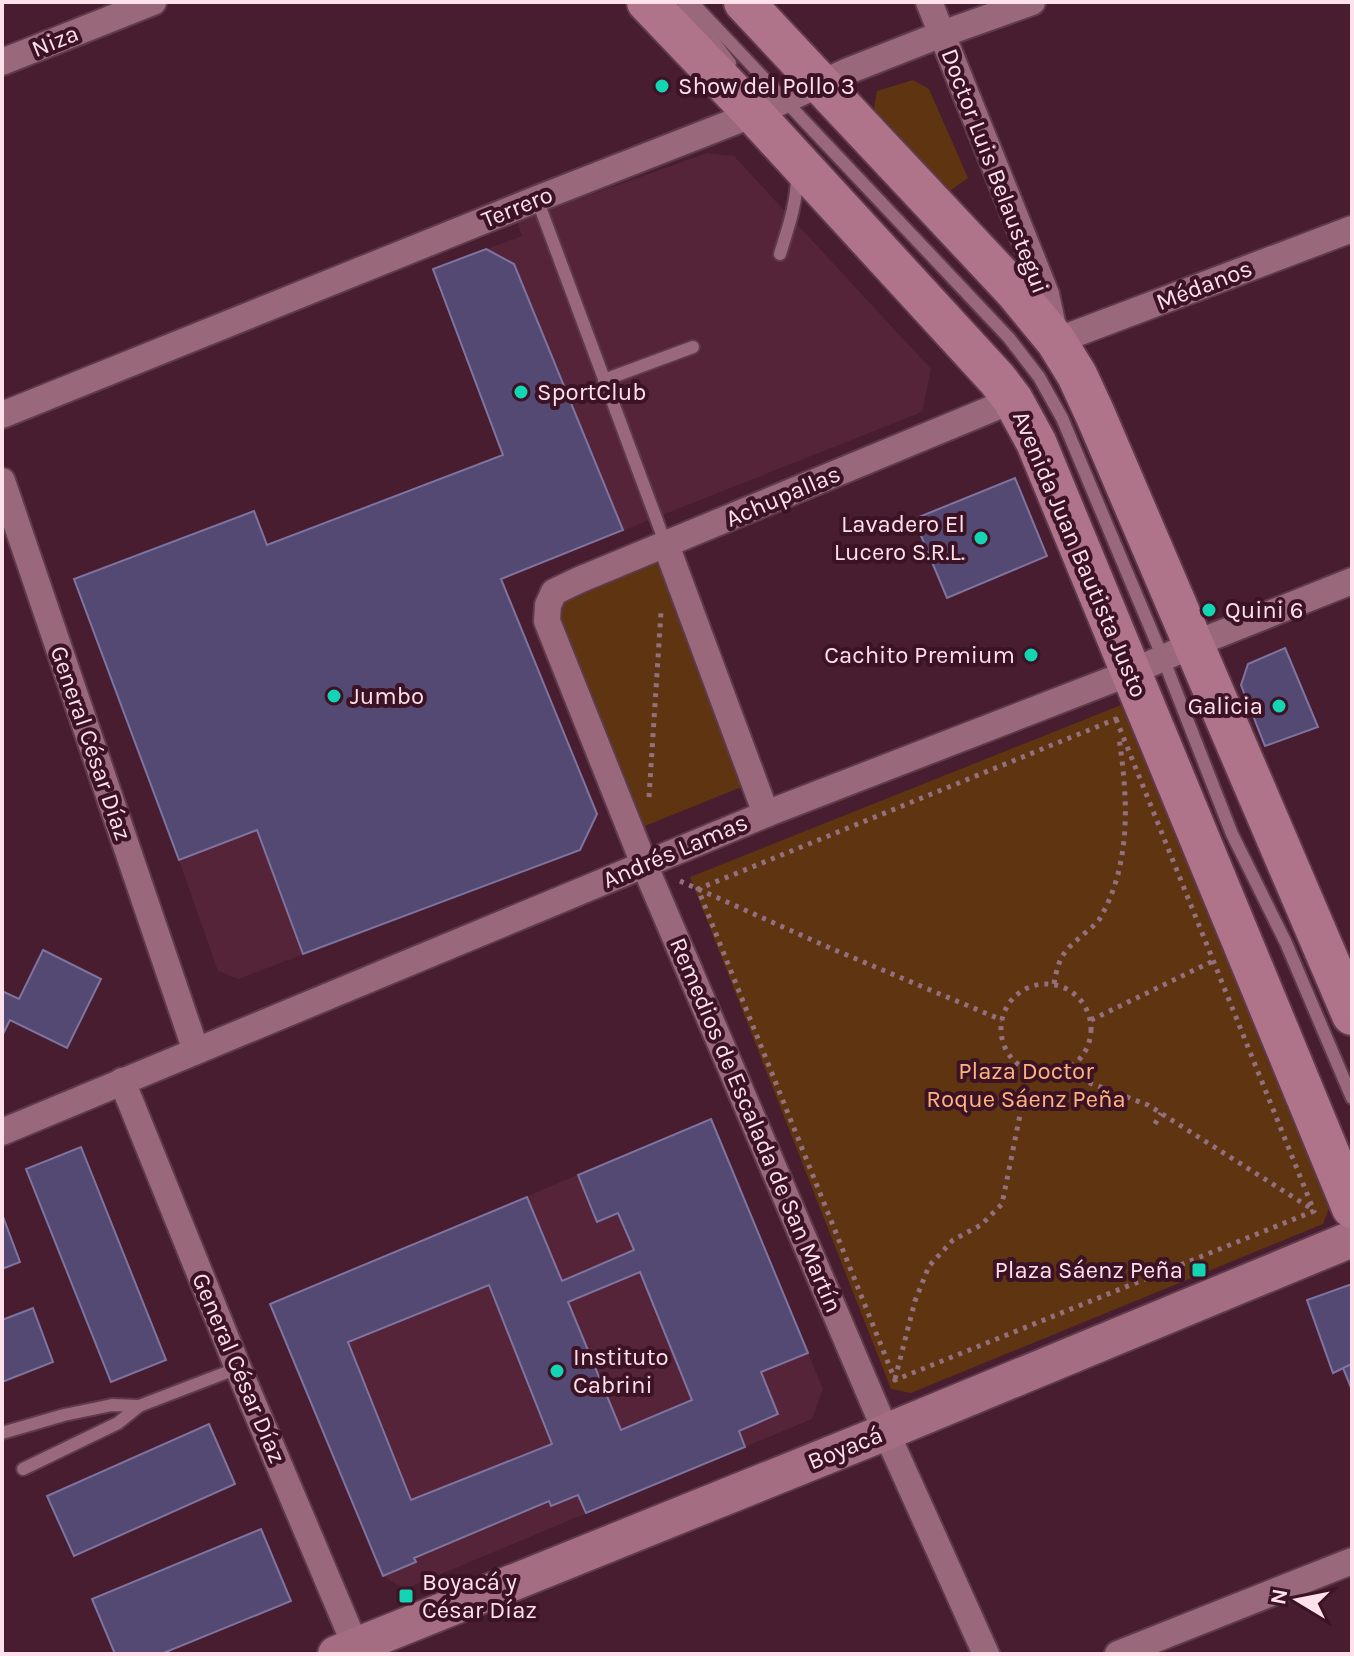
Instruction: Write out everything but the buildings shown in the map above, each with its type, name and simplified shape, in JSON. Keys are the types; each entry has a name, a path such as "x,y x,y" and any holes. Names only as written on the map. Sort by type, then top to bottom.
{"main road":[{"name":"Avenida Juan Bautista Justo","path":"647,2 769,107 797,161 1013,400 1162,658 1352,1015"},
{"name":"Avenida Juan Bautista Justo","path":"744,2 1014,290 1056,341 1077,375 1095,414 1162,658 1329,1210"}],"street":[{"name":"Niza","path":"2,62 153,2"},
{"name":"Doctor Luis Belaustegui","path":"929,2 1046,294 1056,341"},
{"name":"Terrero","path":"2,415 769,107 942,34 1032,2"},
{"name":"Médanos","path":"1056,341 1352,229"},
{"name":"Achupallas","path":"554,592 1013,400"},
{"name":"General César Díaz","path":"2,481 196,1051"},
{"path":"666,545 766,814"},
{"name":"Andrés Lamas","path":"2,1132 766,814 1352,581"},
{"name":"Remedios de Escalada de San Martín","path":"554,592 548,605 547,621 644,864 886,1432 986,1654"},
{"name":"General César Díaz","path":"122,1081 350,1651"},
{"name":"Boyacá","path":"350,1651 1352,1239"},
{"path":"1118,1654 1352,1561"}],"lane":[{"path":"683,2 769,107 1009,338 1039,377 1062,418 1232,834 1286,943 1352,1098"},
{"path":"692,2 769,107"},
{"path":"780,254 797,192 797,161"},
{"path":"537,199 666,545"},
{"path":"604,380 693,347"},
{"path":"23,1469 118,1423 139,1406 238,1368"},
{"path":"2,1433 112,1405 139,1406"}],"path":[{"path":"648,800 661,609"},
{"path":"698,889 1116,719 1162,658"},
{"path":"1116,719 1213,961 1329,1210"},
{"path":"1054,984 1058,962 1068,948 1097,923 1109,899 1124,853 1127,817 1116,719"},
{"path":"644,864 830,948 1002,1020"},
{"path":"698,889 895,1380"},
{"path":"1091,1020 1213,961"},
{"path":"1037,984 1054,984 1071,991 1084,1003 1091,1020 1091,1036 1086,1051 1075,1064 1061,1072 1037,1073 1026,1069 1011,1057 1002,1039 1002,1020 1008,1004 1021,991 1037,984"},
{"path":"886,1432 895,1380 915,1301 929,1266 953,1240 981,1225 1002,1204 1026,1069"},
{"path":"1061,1072 1148,1105 1329,1210"},
{"path":"1155,1124 1161,1113"},
{"path":"895,1380 1329,1210"}],"shaded area":[{"name":"Jumbo","path":"707,153 734,156 931,369 922,412 501,579 597,814 580,850 238,979 218,971 74,579 254,511 267,544 502,456 433,269 522,236 517,221"},
{"name":"Instituto Cabrini","path":"711,1119 823,1389 812,1419 405,1589 383,1576 270,1304"}],"green space":[{"path":"913,80 929,89 968,178 945,194 876,121 874,107 877,91"},
{"path":"671,548 764,778 640,828 547,599"},
{"name":"Plaza Doctor Roque Sáenz Peña","path":"1121,705 1332,1200 1323,1224 911,1393 891,1389 690,877"}],"place":[{"name":"Show del Pollo 3","path":"662,86"},
{"name":"SportClub","path":"521,392"},
{"name":"Lavadero El Lucero S.R.L.","path":"981,538"},
{"name":"Quini 6","path":"1209,610"},
{"name":"Cachito Premium","path":"1031,655"},
{"name":"Jumbo","path":"334,696"},
{"name":"Galicia","path":"1279,706"},
{"name":"Plaza Sáenz Peña","path":"1199,1270"},
{"name":"Instituto Cabrini","path":"557,1371"},
{"name":"Boyacá y César Díaz","path":"406,1596"}]}
